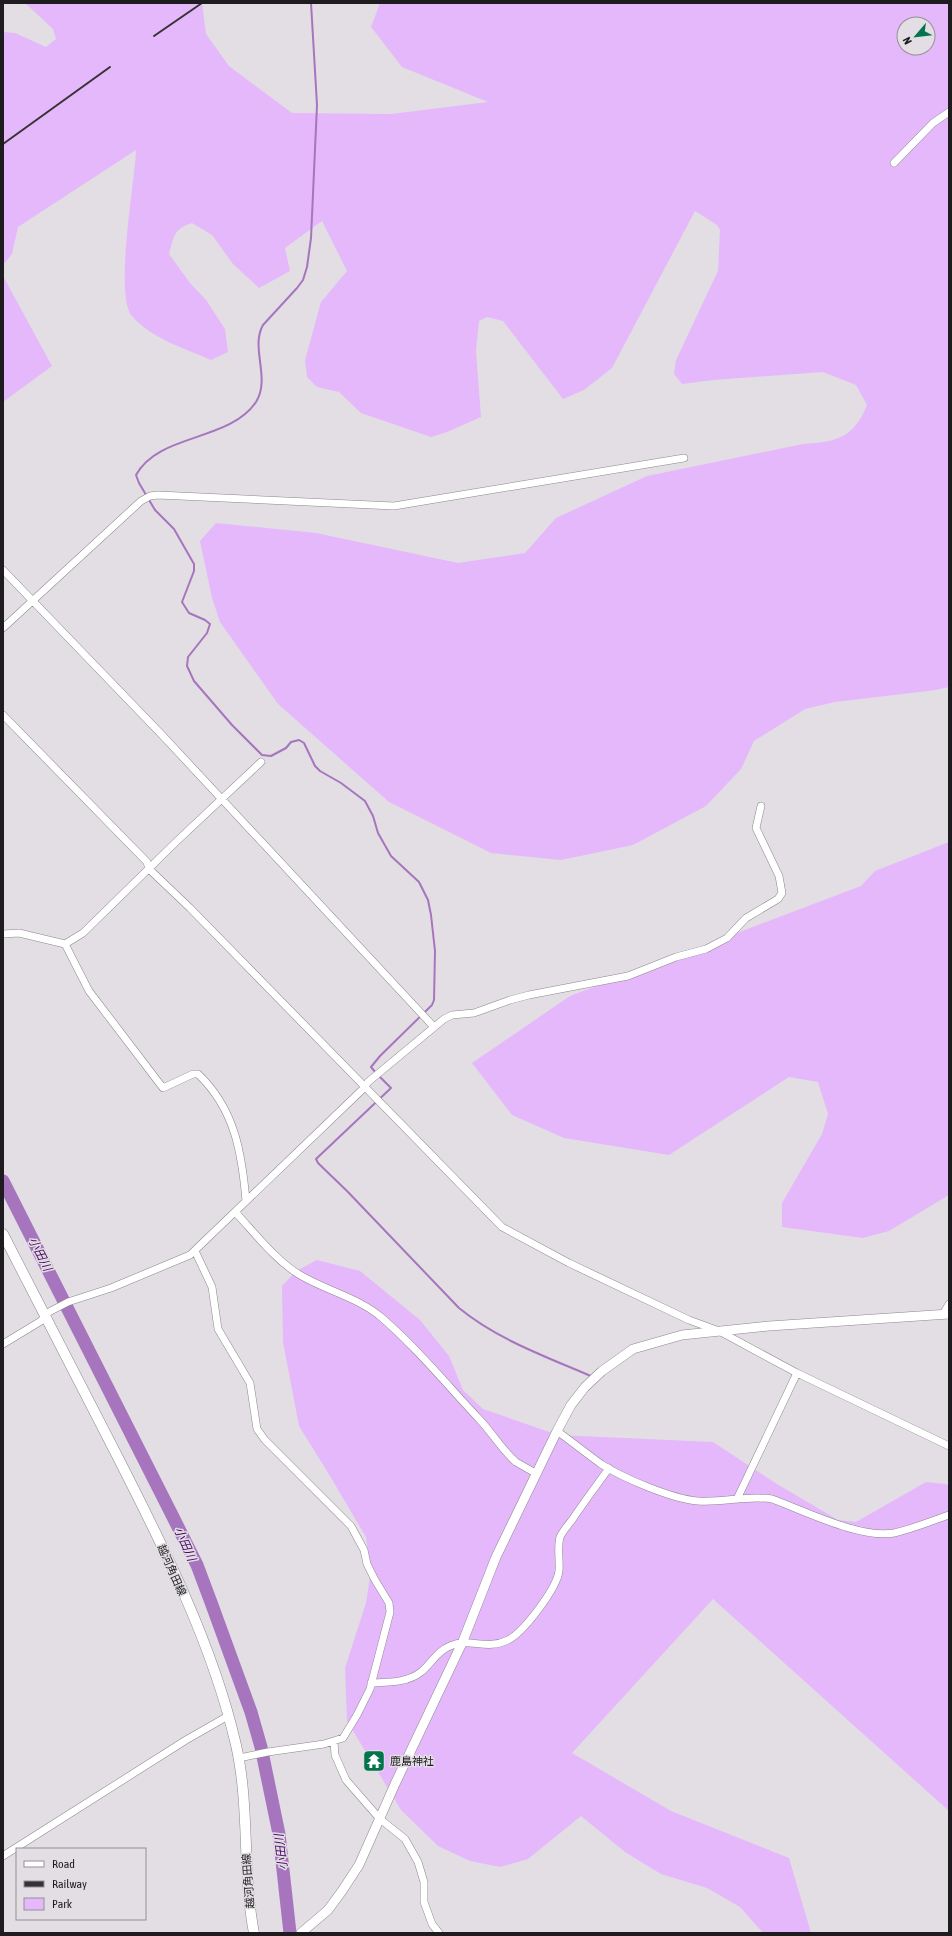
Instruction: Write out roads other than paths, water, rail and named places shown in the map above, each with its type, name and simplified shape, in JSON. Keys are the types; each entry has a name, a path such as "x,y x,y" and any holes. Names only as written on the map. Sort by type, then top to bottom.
{"main road":[{"name":"越河角田線","path":"3,1234 140,1500 170,1562 218,1680 239,1758 248,1886 254,1933"}],"street":[{"path":"894,163 933,124 949,112"},
{"path":"3,628 140,502 150,496 158,495 394,506 684,458"},
{"path":"3,570 221,799 434,1027"},
{"path":"3,715 147,862 149,869 190,908 364,1088 502,1227 616,1286 689,1320 719,1331 798,1373 949,1446"},
{"path":"3,934 19,933 65,944 83,934 261,762"},
{"path":"3,1344 42,1321 47,1313 68,1302 111,1288 170,1264 195,1251 364,1088 368,1082 434,1027 452,1015 474,1013 529,995 628,976 676,957 706,949 727,938 746,918 778,899 782,893 779,876 756,828 761,806"},
{"path":"65,944 89,991 163,1088 193,1074 198,1074 204,1080 222,1106 235,1133 242,1156 246,1201"},
{"path":"235,1212 289,1267 301,1276 352,1298 381,1318 438,1374 484,1424 505,1451 516,1462 537,1474"},
{"path":"195,1251 212,1287 218,1330 250,1383 257,1429 264,1440 351,1526 364,1550 367,1564 389,1603 390,1612 371,1683 354,1721 343,1738 334,1742 239,1758"},
{"path":"301,1933 328,1910 359,1865 395,1784 463,1641 496,1557 557,1431 571,1405 585,1387 602,1371 634,1349 682,1335 873,1318 946,1314 949,1304"},
{"path":"738,1499 798,1373"},
{"path":"557,1431 609,1468 662,1492 687,1500 700,1501 759,1497 772,1499 855,1530 876,1534 894,1533 949,1515"},
{"path":"371,1683 398,1681 410,1678 421,1672 446,1647 463,1641 483,1645 499,1644 510,1639 523,1629 556,1583 559,1571 561,1536 609,1468"},
{"path":"3,1856 228,1716"},
{"path":"334,1742 335,1755 346,1780 380,1819 405,1840 418,1862 424,1882 424,1902 432,1924 440,1933"}],"waterway":[{"path":"311,3 317,105 311,238 307,267 303,280 263,325 259,343 262,383 256,402 244,415 229,424 212,432 177,444 161,452 147,461 136,475 155,510 174,529 194,564 194,571 182,602 189,613 205,620 210,624 207,633 188,657 187,666 194,681 232,725 262,755 271,756 286,748 291,742 299,740 304,743 315,766 320,771 341,783 365,801 373,816 378,833 391,856 419,882 428,900 435,951 434,1000 432,1005 380,1056 371,1067 376,1073"},
{"path":"379,1076 391,1088 316,1159 318,1163 347,1191 459,1308 506,1339 593,1377"},
{"name":"小田川","path":"3,1181 197,1565 251,1712 261,1747 279,1834 290,1933"}],"railway":[{"path":"154,36 202,3"},
{"path":"3,144 110,67"}],"place":[{"name":"鹿島神社","path":"374,1761"}]}
